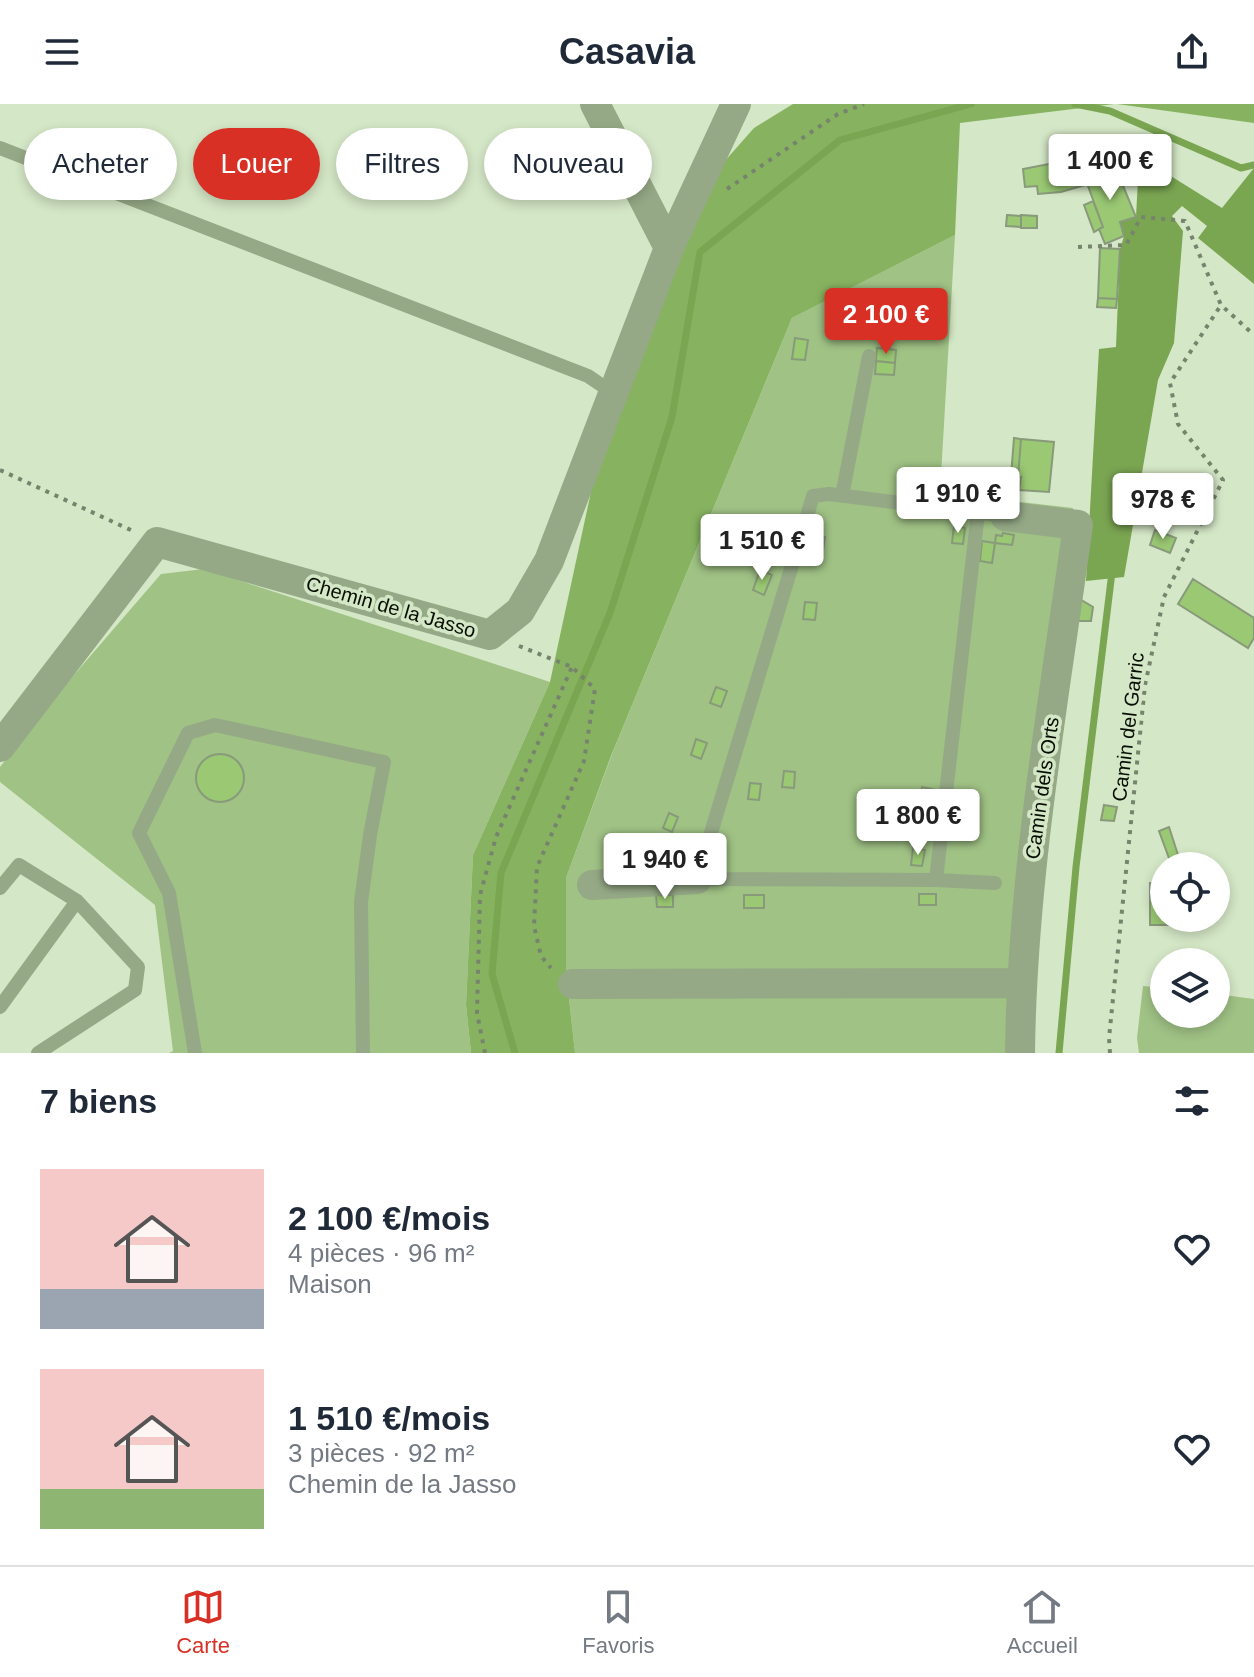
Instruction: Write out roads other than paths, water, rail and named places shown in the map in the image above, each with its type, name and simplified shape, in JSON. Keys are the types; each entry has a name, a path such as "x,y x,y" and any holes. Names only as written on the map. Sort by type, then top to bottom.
{"street":[{"path":"595,104 669,248"},
{"name":"Chemin de la Jasso","path":"0,747 157,542 490,635 520,611 549,561 669,248 736,104"},
{"name":"Camin dels Orts","path":"991,514 1078,525 1029,883 1021,983 1020,1053"},
{"path":"592,885 697,879"},
{"path":"564,978 1021,983"}],"lane":[{"path":"0,148 588,376 613,393"},
{"path":"842,496 869,356"},
{"path":"936,880 991,514 842,496 813,496 697,879 995,883"},
{"path":"195,1053 169,893 139,833 188,733 215,725 384,762 361,902 363,1053"},
{"path":"0,888 19,865 77,901 138,967 135,990 38,1053"},
{"path":"0,1007 77,901"}],"waterway":[{"path":"515,1053 492,974 501,873 610,613 672,417 700,252 840,140 971,104"},
{"path":"1075,104 1110,111 1241,168 1254,165"},
{"path":"1059,1053 1076,867 1112,572"}]}
